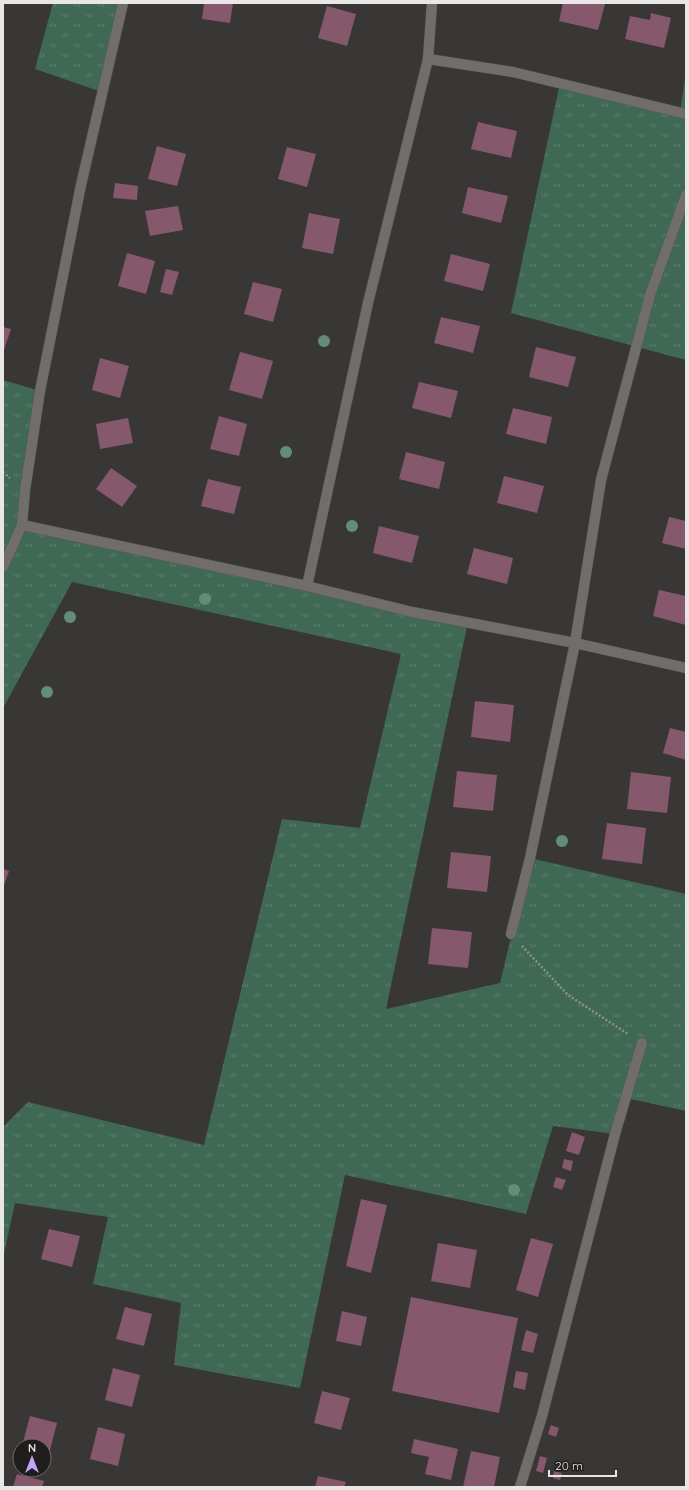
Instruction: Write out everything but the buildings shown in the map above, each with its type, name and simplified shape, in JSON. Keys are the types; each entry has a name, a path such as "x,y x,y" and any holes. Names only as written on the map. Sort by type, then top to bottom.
{"street":[{"path":"3,567 22,524 25,490 40,391 81,185 123,3"},
{"path":"306,586 368,303 428,59 432,3"},
{"path":"428,59 513,72 686,114"},
{"path":"511,934 530,858 575,644 601,480 650,295 686,194"},
{"path":"22,524 306,586 412,612 575,644 686,668"},
{"path":"520,1487 542,1416 615,1134 642,1043"}],"path":[{"path":"511,934 568,995 642,1043"}],"green space":[{"path":"53,3 123,3 102,92 35,69"},
{"path":"686,72 686,360 511,313 560,83 680,112"},
{"path":"3,380 40,391 22,525 468,622 386,1009 500,983 530,858 686,894 686,1111 626,1098 615,1134 553,1126 526,1214 345,1175 300,1388 174,1365 181,1303 93,1284 108,1217 15,1203 3,1258 3,1127 28,1102 204,1145 282,819 360,828 401,654 72,582 3,708"}]}
